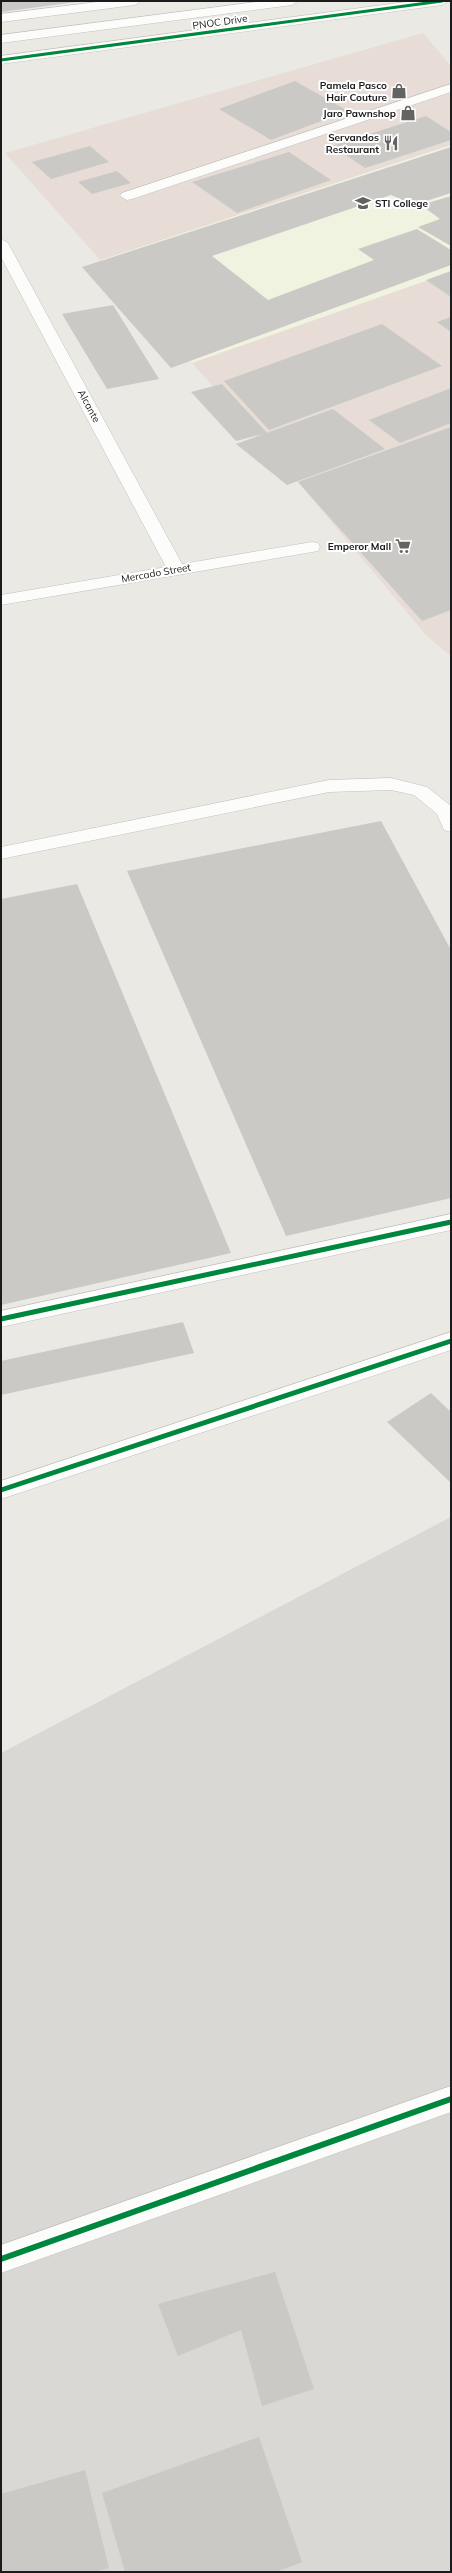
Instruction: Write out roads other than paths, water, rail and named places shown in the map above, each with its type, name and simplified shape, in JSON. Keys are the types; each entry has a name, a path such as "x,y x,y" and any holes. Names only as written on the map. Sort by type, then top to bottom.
{"street":[{"path":"1,18 135,1"},
{"name":"PNOC Drive","path":"1,38 292,1"},
{"name":"PNOC Drive","path":"1,60 442,1"},
{"path":"127,196 451,88"},
{"name":"Alcante","path":"1,243 176,569"},
{"name":"Mercado Street","path":"1,600 312,547"},
{"path":"1,853 330,786 391,784 420,791 445,811 451,826"},
{"path":"1,1319 451,1222"},
{"path":"1,1490 451,1341"},
{"path":"1,2259 451,2099"}],"place":[{"name":"Pamela Pasco Hair Couture","path":"399,91"},
{"name":"Jaro Pawnshop","path":"408,113"},
{"name":"Servandos Restaurant","path":"391,143"},
{"name":"STI College","path":"363,203"},
{"name":"Emperor Mall","path":"403,546"}]}
